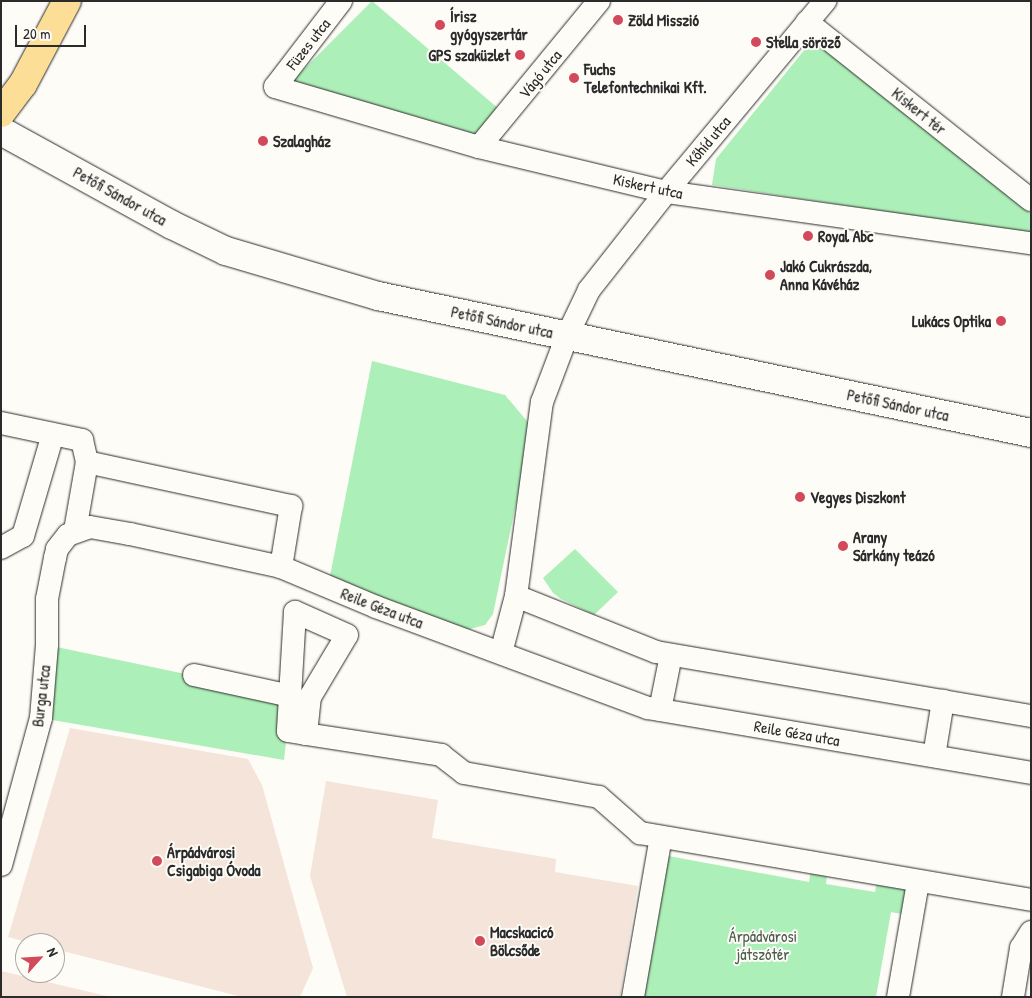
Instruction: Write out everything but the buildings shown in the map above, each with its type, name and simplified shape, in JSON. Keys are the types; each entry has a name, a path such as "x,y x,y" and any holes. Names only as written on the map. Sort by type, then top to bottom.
{"main road":[{"path":"1,113 23,84 67,1"}],"street":[{"name":"Füzes utca","path":"275,87 341,1"},
{"name":"Vágó utca","path":"480,147 599,1"},
{"name":"Kőhíd utca","path":"501,652 516,596 542,402 567,336 589,290 666,192 825,1"},
{"name":"Kiskert tér","path":"807,22 1031,200"},
{"name":"Kiskert utca","path":"275,87 480,147 666,192 1031,244"},
{"name":"Petőfi Sándor utca","path":"1,131 172,225 226,251 378,296 1031,433"},
{"path":"1,423 82,440 87,462 75,531"},
{"path":"1,548 22,536 53,434"},
{"path":"87,462 291,506 281,567"},
{"name":"Reile Géza utca","path":"75,531 97,528 281,567 376,607 648,708 1031,773"},
{"name":"Burga utca","path":"1,865 41,718 47,645 48,599 55,558 63,540 75,531"},
{"path":"516,596 656,652 1031,716"},
{"path":"306,734 310,698 347,635 295,612 288,731 306,734 441,755 464,773 599,797 640,833 1031,900"},
{"path":"660,710 671,655"},
{"path":"194,675 291,696"},
{"path":"934,756 943,701"},
{"path":"633,997 661,837"},
{"path":"898,997 918,882"},
{"path":"1012,997 1021,948 1031,932"}],"shaded area":[{"name":"Árpádvárosi Csigabiga Óvoda","path":"70,728 248,759 262,785 313,968 300,997 242,997 65,952 65,933 15,933 15,939 8,937"},
{"name":"Macskacicó Bölcsőde","path":"326,781 438,800 432,838 556,859 555,872 638,886 620,997 347,997 310,876"},
{"path":"1,971 15,974 15,983 52,983 111,997 1,997"}],"green space":[{"path":"372,1 499,109 476,136 290,83"},
{"path":"814,38 1031,214 1031,234 712,185 716,159"},
{"path":"372,361 505,395 532,427 493,614 485,625 466,630 453,627 330,576"},
{"path":"575,549 618,592 594,615 561,599 553,593 543,578"},
{"path":"47,645 291,696 284,760 41,718"},
{"name":"Árpádvárosi játszótér","path":"658,854 809,882 812,863 828,866 826,884 875,892 878,875 918,882 912,916 891,912 876,997 633,997"}],"place":[{"name":"Zöld Misszió","path":"618,20"},
{"name":"Írisz gyógyszertár","path":"440,25"},
{"name":"Stella söröző","path":"756,42"},
{"name":"GPS szaküzlet","path":"520,55"},
{"name":"Fuchs Telefontechnikai Kft.","path":"574,78"},
{"name":"Szalagház","path":"263,141"},
{"name":"Royal Abc","path":"808,236"},
{"name":"Jakó Cukrászda, Anna Kávéház","path":"770,275"},
{"name":"Lukács Optika","path":"1001,321"},
{"name":"Vegyes Diszkont","path":"800,497"},
{"name":"Arany Sárkány teázó","path":"843,546"},
{"name":"Árpádvárosi Csigabiga Óvoda","path":"157,861"},
{"name":"Macskacicó Bölcsőde","path":"480,941"}]}
